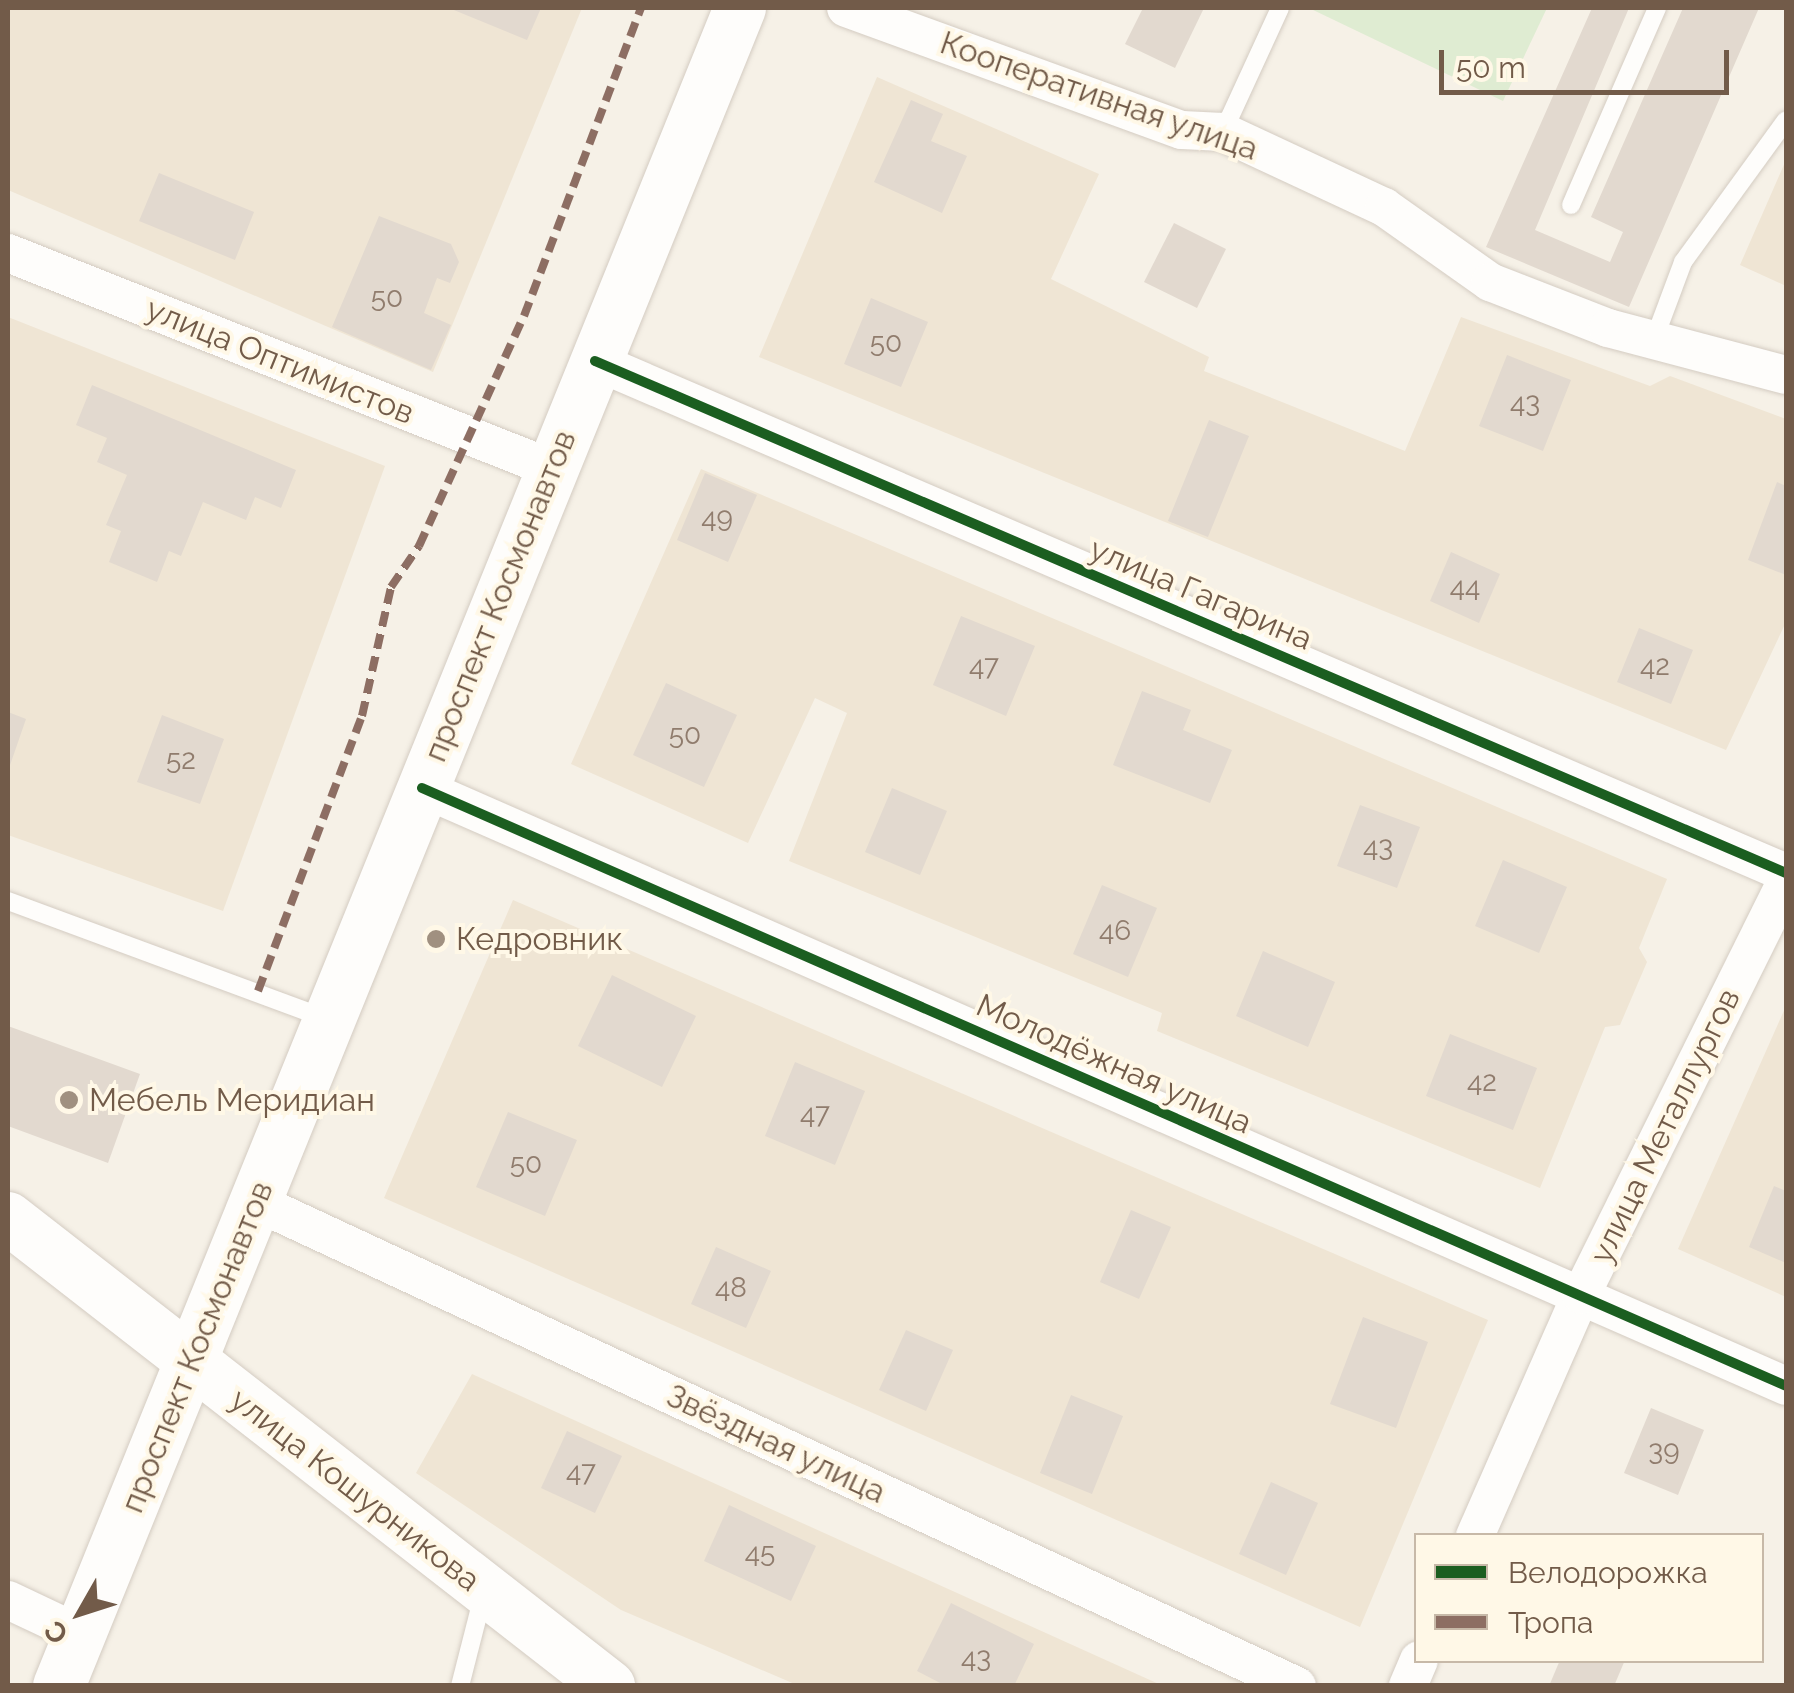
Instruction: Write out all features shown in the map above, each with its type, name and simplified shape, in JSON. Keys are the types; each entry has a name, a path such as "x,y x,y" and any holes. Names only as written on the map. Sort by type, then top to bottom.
{"main road":[{"name":"проспект Космонавтов","path":"58,1686 740,8"},
{"name":"улица Кошурникова","path":"8,1218 608,1686"}],"street":[{"name":"Кооперативная улица","path":"846,8 1182,130 1223,132 1384,207 1490,282 1654,337 1786,375"},
{"name":"улица Оптимистов","path":"8,253 552,469"},
{"name":"улица Гагарина","path":"595,361 1786,873"},
{"name":"Молодёжная улица","path":"422,788 1786,1386"},
{"name":"улица Металлургов","path":"1476,1533 1581,1296 1786,882"},
{"name":"Звёздная улица","path":"256,1202 1296,1686"},
{"path":"8,1600 80,1634"},
{"path":"1408,1686 1419,1663"}],"lane":[{"path":"1223,132 1280,8"},
{"path":"1571,205 1656,8"},
{"path":"1654,337 1683,262 1786,120"},
{"path":"8,901 329,1020"},
{"path":"460,1686 485,1590"}],"shaded area":[{"path":"8,8 582,8 433,372 8,190"},
{"path":"877,77 1099,174 1051,279 1209,357 1204,371 1405,451 1461,317 1650,386 1670,376 1786,419 1786,622 1726,750 759,357"},
{"path":"1786,160 1786,286 1740,265"},
{"path":"8,317 385,466 223,911 8,835"},
{"path":"701,469 1667,879 1639,948 1647,962 1620,1025 1605,1027 1540,1188 1157,1031 1162,1013 789,861 847,713 815,698 748,843 571,764"},
{"path":"513,900 1488,1320 1360,1627 384,1198"},
{"path":"1786,1006 1786,1297 1678,1249"},
{"path":"472,1374 1161,1685 797,1685 621,1610 416,1473"}],"green space":[{"path":"1309,8 1547,8 1503,101"}],"building":[{"path":"449,8 541,8 527,40"},
{"path":"1143,8 1204,8 1175,68 1125,44"},
{"path":"1592,8 1629,8 1535,230 1610,262 1623,232 1591,217 1683,8 1759,8 1629,307 1486,247"},
{"path":"911,100 943,114 931,141 967,156 942,213 874,182"},
{"path":"159,173 254,212 235,260 139,221"},
{"path":"379,216 451,244 459,262 450,283 437,278 424,313 451,325 431,370 332,327"},
{"path":"1174,223 1226,249 1197,308 1144,282"},
{"path":"871,298 928,322 901,387 844,364"},
{"path":"1507,355 1571,380 1543,451 1479,426"},
{"path":"92,385 296,470 281,508 255,497 246,520 203,502 181,556 169,551 157,582 109,562 121,531 106,525 127,475 97,462 107,438 76,425"},
{"path":"1209,420 1249,436 1208,537 1168,521"},
{"path":"705,473 757,495 728,562 677,540"},
{"path":"1777,482 1786,486 1786,575 1748,560"},
{"path":"1451,552 1500,574 1479,623 1430,601"},
{"path":"961,616 1035,646 1006,716 933,685"},
{"path":"1639,628 1693,650 1671,704 1617,682"},
{"path":"666,683 737,715 704,787 633,755"},
{"path":"1142,691 1191,710 1183,730 1232,750 1210,803 1113,765"},
{"path":"8,712 26,719 8,771"},
{"path":"162,715 224,739 200,804 137,782"},
{"path":"892,788 947,811 920,875 865,852"},
{"path":"1360,805 1420,827 1397,888 1337,866"},
{"path":"1503,860 1567,887 1539,953 1475,926"},
{"path":"1102,885 1157,908 1128,977 1073,954"},
{"path":"1263,951 1335,982 1308,1047 1236,1016"},
{"path":"612,975 696,1016 662,1087 578,1046"},
{"name":"Мебель Меридиан","path":"8,1026 140,1074 108,1163 8,1126"},
{"path":"1450,1034 1537,1068 1513,1130 1426,1096"},
{"path":"795,1062 865,1091 835,1165 765,1136"},
{"path":"508,1112 577,1140 545,1216 476,1187"},
{"path":"1774,1186 1786,1191 1786,1263 1749,1247"},
{"path":"1131,1210 1171,1227 1139,1299 1100,1282"},
{"path":"716,1247 771,1271 746,1328 691,1304"},
{"path":"1363,1317 1428,1342 1396,1428 1330,1404"},
{"path":"906,1330 953,1350 926,1411 879,1390"},
{"path":"1071,1395 1123,1416 1092,1494 1040,1473"},
{"path":"1651,1408 1704,1430 1678,1495 1624,1473"},
{"path":"567,1431 622,1456 595,1513 541,1488"},
{"path":"1271,1482 1318,1503 1286,1575 1239,1554"},
{"path":"729,1505 816,1546 791,1601 704,1561"},
{"path":"951,1603 1034,1644 1014,1686 946,1686 917,1671"},
{"path":"1559,1663 1624,1663 1614,1686 1549,1686"}],"marked path":[{"path":"258,991 362,716 391,587 419,546 524,316 641,8"}],"cycle path":[{"path":"595,361 1786,873"},
{"path":"422,788 1786,1386"}],"place":[{"name":"Кедровник","path":"436,939"},
{"name":"Мебель Меридиан","path":"69,1100"}]}
